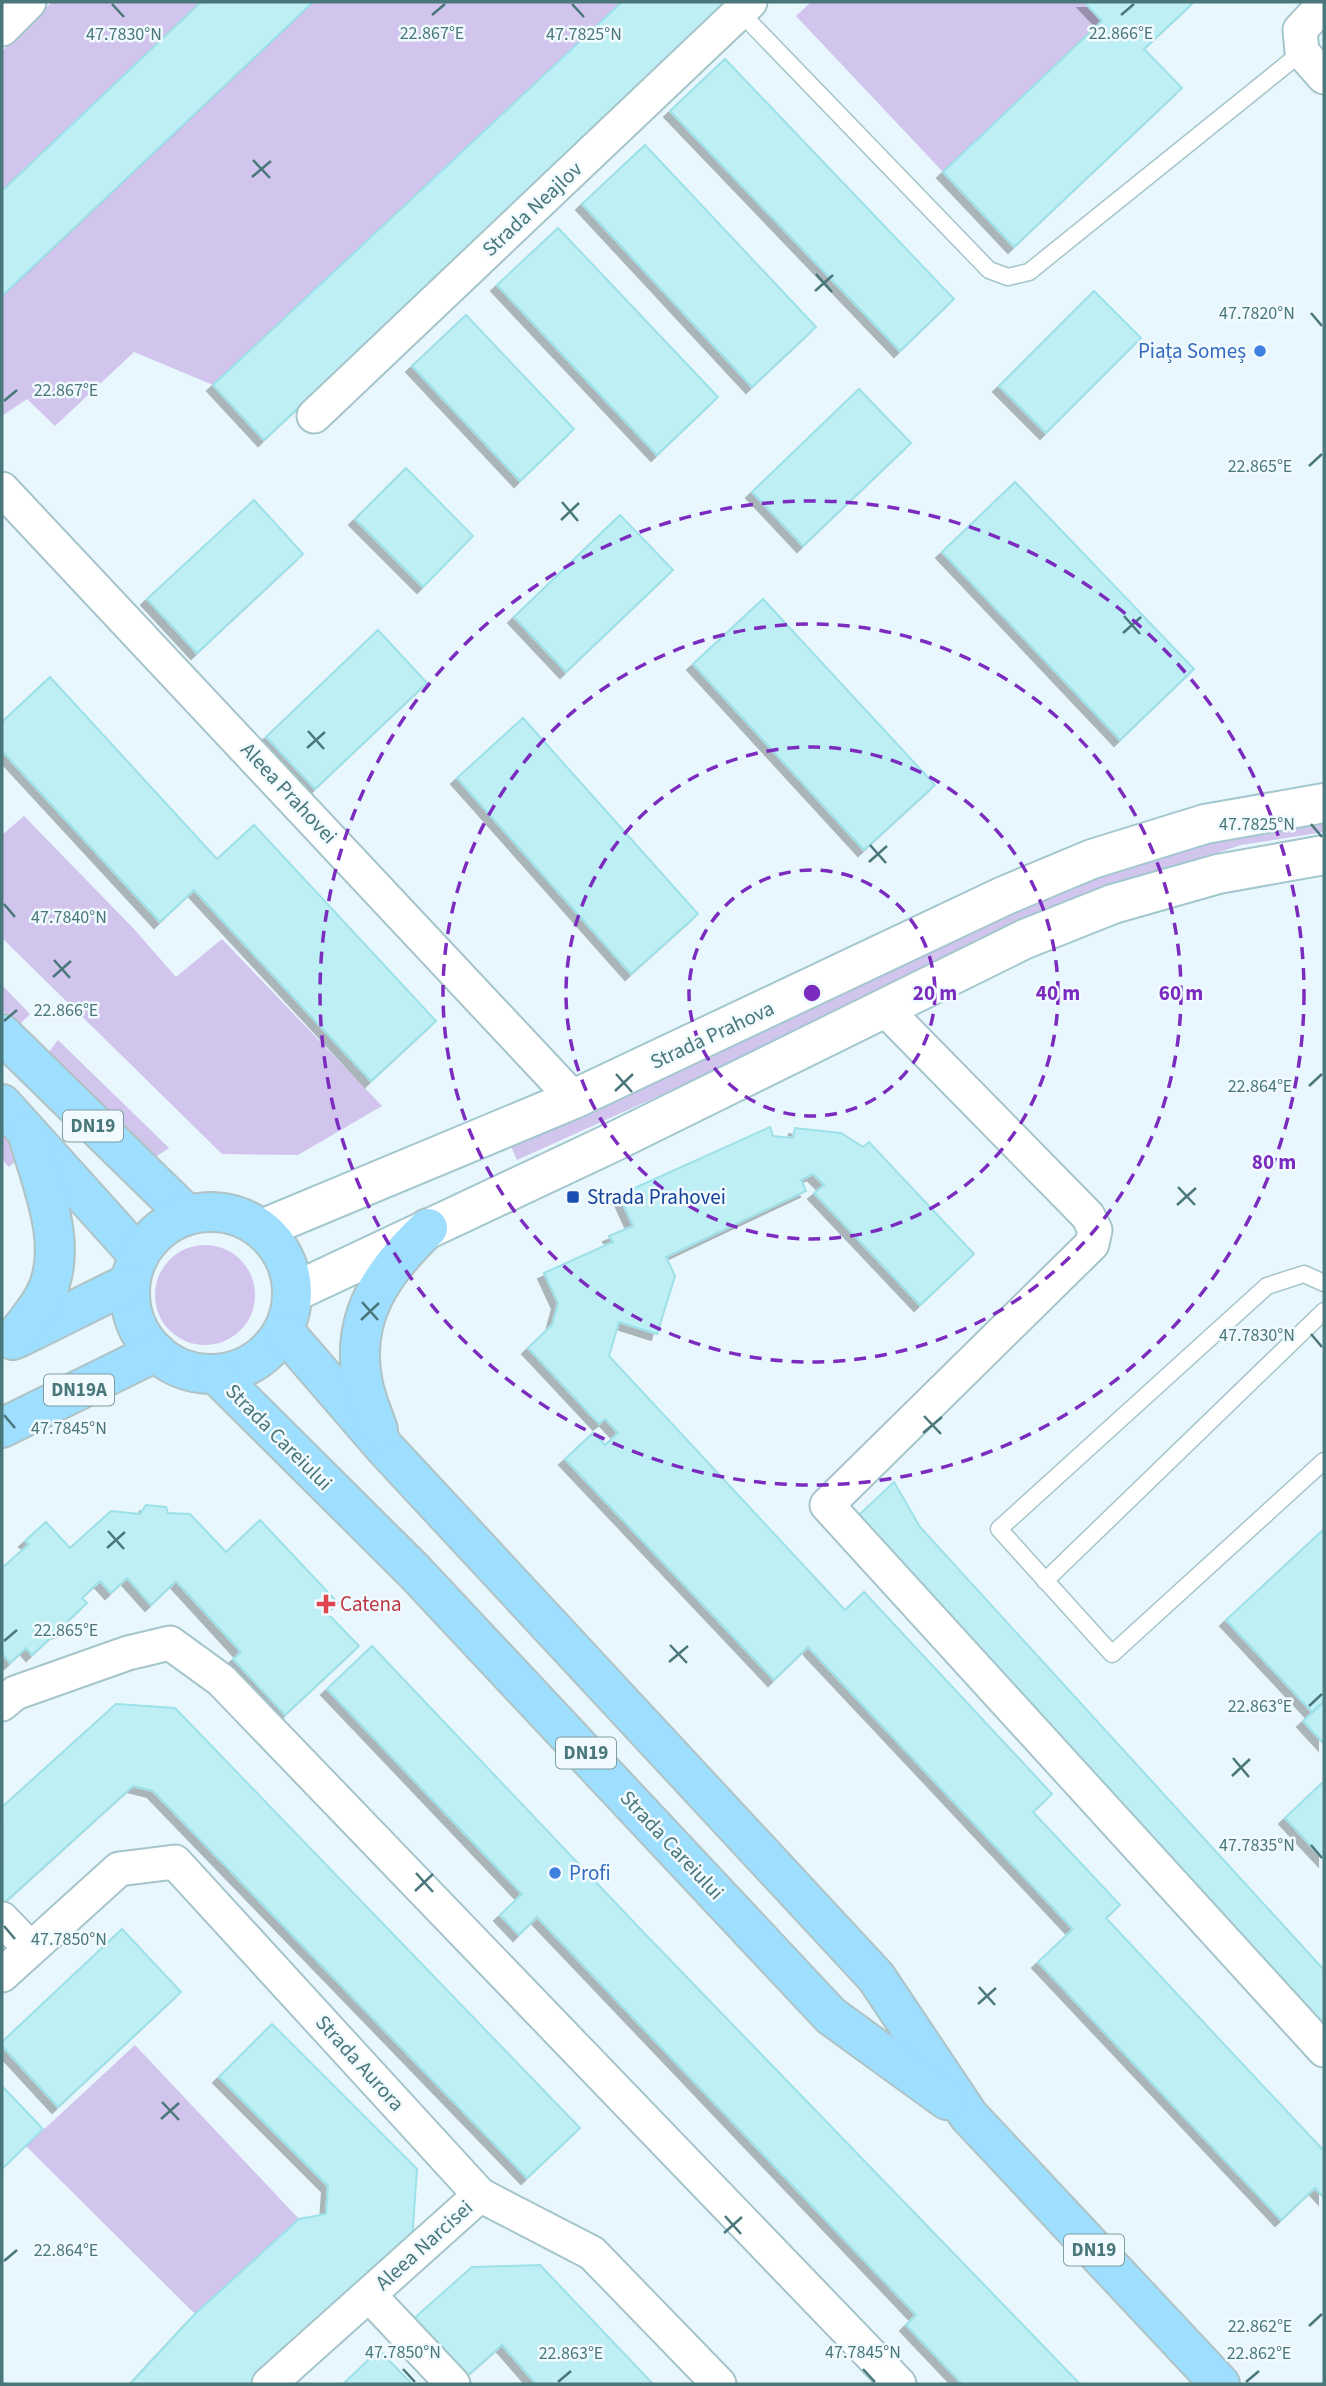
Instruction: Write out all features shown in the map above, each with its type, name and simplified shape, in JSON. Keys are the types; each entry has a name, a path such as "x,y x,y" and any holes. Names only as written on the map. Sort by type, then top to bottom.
{"main road":[{"name":"DN19","path":"2,1034 187,1215"},
{"name":"DN19","path":"2,1104 134,1269"},
{"path":"7,1344 45,1296 54,1273 55,1250 50,1214 28,1135"},
{"path":"7,1344 134,1269 164,1226 187,1215 212,1211 238,1216 262,1229 281,1250 292,1276 292,1304 284,1331 267,1353 243,1368 216,1374 188,1371 156,1352 146,1342 134,1319 134,1269"},
{"path":"385,1448 363,1384 360,1348 365,1313 380,1281 402,1253 428,1228"},
{"name":"Strada Careiului","path":"284,1331 385,1448 876,1978 969,2116 1220,2384"},
{"name":"DN19A","path":"2,1429 156,1352"},
{"name":"Strada Careiului","path":"216,1374 414,1571 831,2016 969,2116"}],"street":[{"path":"2,29 29,2"},
{"path":"1324,4 1300,30 1302,52 1324,77"},
{"name":"Strada Neajlov","path":"314,416 745,7"},
{"name":"Aleea Prahovei","path":"2,489 574,1099"},
{"name":"Strada Prahova","path":"262,1229 574,1099 1006,895 1091,859 1205,824 1324,803"},
{"path":"292,1293 611,1143 1026,939 1113,904 1219,874 1324,855"},
{"path":"883,1007 1088,1216 1094,1230 1092,1244 827,1505 1324,2050"},
{"path":"6,1692 128,1653 170,1643 222,1680 899,2384"},
{"name":"Strada Aurora","path":"2,1975 120,1869 175,1862 480,2195 592,2253 719,2384"},
{"path":"2,1919 30,1948"},
{"name":"Aleea Narcisei","path":"269,2384 480,2195"},
{"name":"Aleea Narcisei","path":"369,2295 453,2384"}],"lane":[{"path":"745,7 989,270 1008,277 1029,272 1302,52"},
{"path":"1324,1283 1304,1273 1267,1286 999,1530 1112,1654 1324,1461"},
{"path":"1045,1581 1324,1311"}],"shaded area":[{"path":"52,2 201,2 2,191 2,51"},
{"path":"313,2 622,2 213,385 134,352 55,426 27,399 2,416 2,296"},
{"path":"811,2 1084,2 1102,21 943,172 796,16"},
{"path":"1324,814 1324,832 1241,845 1139,879 517,1160 509,1142 1085,871"},
{"path":"24,816 134,929 176,977 222,939 382,1106 298,1155 222,1154 2,938 2,835"},
{"path":"2,985 30,1014 18,1026 2,1010"},
{"path":"58,1040 169,1148 154,1158 46,1056"},
{"path":"2,1124 27,1151 9,1167 2,1160"},
{"path":"205,1245 224,1249 241,1259 251,1276 255,1295 251,1314 241,1331 224,1341 205,1345 186,1341 169,1331 159,1314 155,1295 159,1276 169,1259 186,1249"},
{"path":"135,2045 299,2219 195,2314 26,2146"}],"building":[{"path":"201,2 313,2 2,296 2,191"},
{"path":"622,2 731,2 264,440 213,385"},
{"path":"1084,2 1194,2 1144,49 1182,88 1014,247 943,172 1102,21"},
{"path":"725,59 954,299 900,351 670,111"},
{"path":"645,145 816,327 752,387 582,204"},
{"path":"558,228 718,397 657,455 497,285"},
{"path":"1094,291 1141,338 1046,433 999,386"},
{"path":"466,315 574,429 520,481 412,366"},
{"path":"859,389 911,443 803,546 752,492"},
{"path":"406,468 473,536 423,587 355,519"},
{"path":"1015,482 1194,669 1120,740 942,552"},
{"path":"254,500 303,554 197,653 147,599"},
{"path":"620,515 673,570 566,672 514,617"},
{"path":"763,599 935,785 864,850 693,664"},
{"path":"378,630 427,683 315,789 266,737"},
{"path":"50,677 217,859 254,825 436,1021 371,1081 194,890 160,922 2,751 2,722"},
{"path":"523,718 698,914 631,974 457,778"},
{"path":"770,1127 773,1136 793,1138 795,1128 841,1133 863,1147 869,1142 974,1254 920,1305 814,1193 824,1185 813,1174 801,1180 806,1191 666,1257 675,1276 657,1334 619,1322 609,1356 845,1610 864,1592 1052,1794 1033,1812 1120,1905 1106,1918 1324,2151 1324,2198 1315,2188 1281,2220 1038,1962 1073,1929 808,1647 774,1680 565,1459 593,1433 605,1445 618,1433 605,1419 599,1424 528,1348 552,1325 558,1303 544,1273 613,1242 609,1236 633,1226 619,1195"},
{"path":"894,1482 920,1527 1324,1970 1324,2026 859,1515"},
{"path":"146,1505 166,1507 168,1513 190,1514 226,1552 260,1520 338,1603 327,1613 359,1646 285,1715 233,1659 241,1652 176,1581 151,1605 127,1578 111,1593 100,1581 82,1598 87,1603 68,1621 68,1629 56,1633 32,1655 26,1648 10,1663 2,1653 2,1568 29,1544 25,1541 46,1522 70,1548 111,1511 140,1514"},
{"path":"1324,1529 1324,1701 1312,1712 1226,1620"},
{"path":"372,1646 647,1936 1080,2384 962,2384 906,2325 916,2315 537,1917 519,1935 500,1915 522,1894 327,1689"},
{"path":"1324,1702 1324,1744 1303,1721"},
{"path":"116,1704 175,1708 580,2128 527,2178 153,1791 133,1786 3,1904 2,1807"},
{"path":"1324,1781 1324,1860 1285,1818"},
{"path":"122,1929 181,1992 58,2107 2,2046 2,2042"},
{"path":"272,2024 417,2169 412,2241 256,2384 130,2384 195,2314 299,2219 326,2214 328,2186 219,2077"},
{"path":"2,2086 43,2129 2,2169"},
{"path":"540,2265 653,2384 536,2384 502,2345 458,2384 402,2329 472,2267"},
{"path":"379,2350 412,2384 343,2384"}],"place":[{"name":"Piața Someș","path":"1260,351"},
{"name":"Strada Prahovei","path":"573,1197"},
{"name":"Catena","path":"326,1604"},
{"name":"Profi","path":"555,1873"}]}
